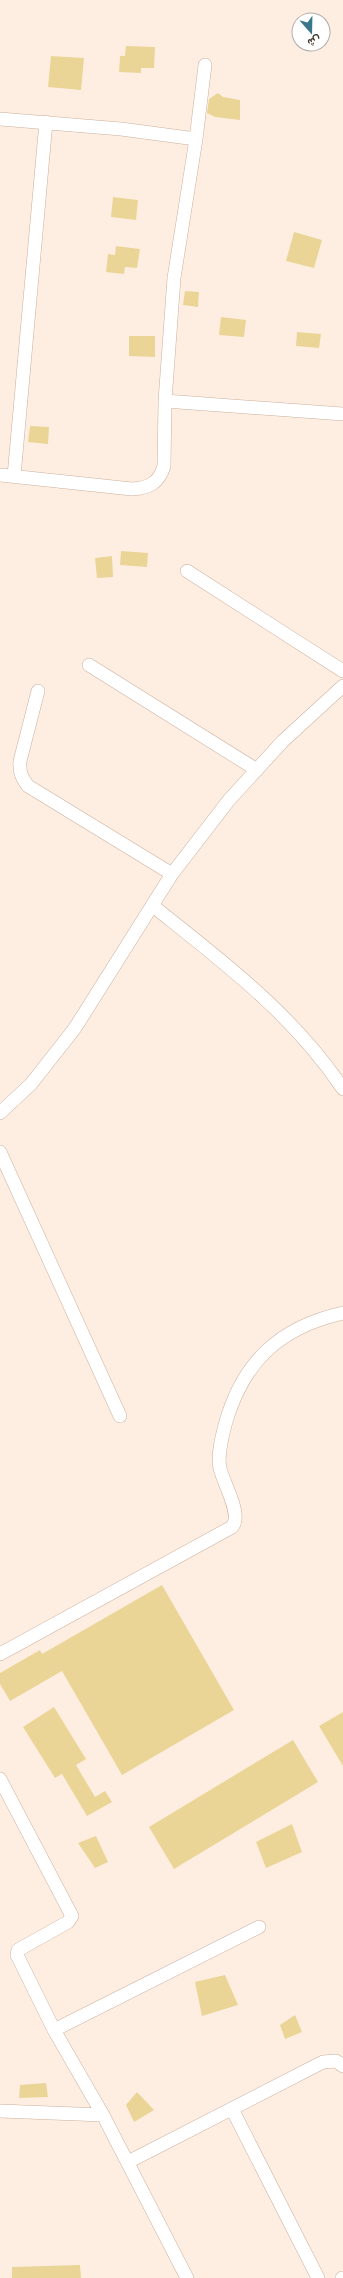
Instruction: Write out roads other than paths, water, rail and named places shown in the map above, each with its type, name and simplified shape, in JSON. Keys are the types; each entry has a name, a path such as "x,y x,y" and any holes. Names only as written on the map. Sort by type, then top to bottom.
{"street":[{"path":"0,475 132,489 144,489 154,484 161,476 164,466 165,402 174,278 196,139 205,65"},
{"path":"0,119 46,122 196,139"},
{"path":"14,476 46,122"},
{"path":"165,402 343,414"},
{"path":"187,571 343,671"},
{"path":"89,665 257,770"},
{"path":"0,1113 32,1084 75,1028 172,874 229,800 317,708 343,686"},
{"path":"38,691 20,761 19,769 25,782 28,786 172,874"},
{"path":"153,906 225,962 270,1002 305,1038 343,1089"},
{"path":"0,1152 120,1416"},
{"path":"0,1654 232,1527 236,1523 236,1514 219,1466 223,1435 231,1403 243,1379 263,1353 285,1335 311,1323 343,1313"},
{"path":"0,1779 72,1916 68,1922 20,1948 16,1954 54,2030 128,2162 187,2278"},
{"path":"54,2030 259,1927"},
{"path":"128,2162 323,2062 336,2061 343,2066"},
{"path":"232,2109 318,2278"},
{"path":"0,2112 102,2115"}]}
